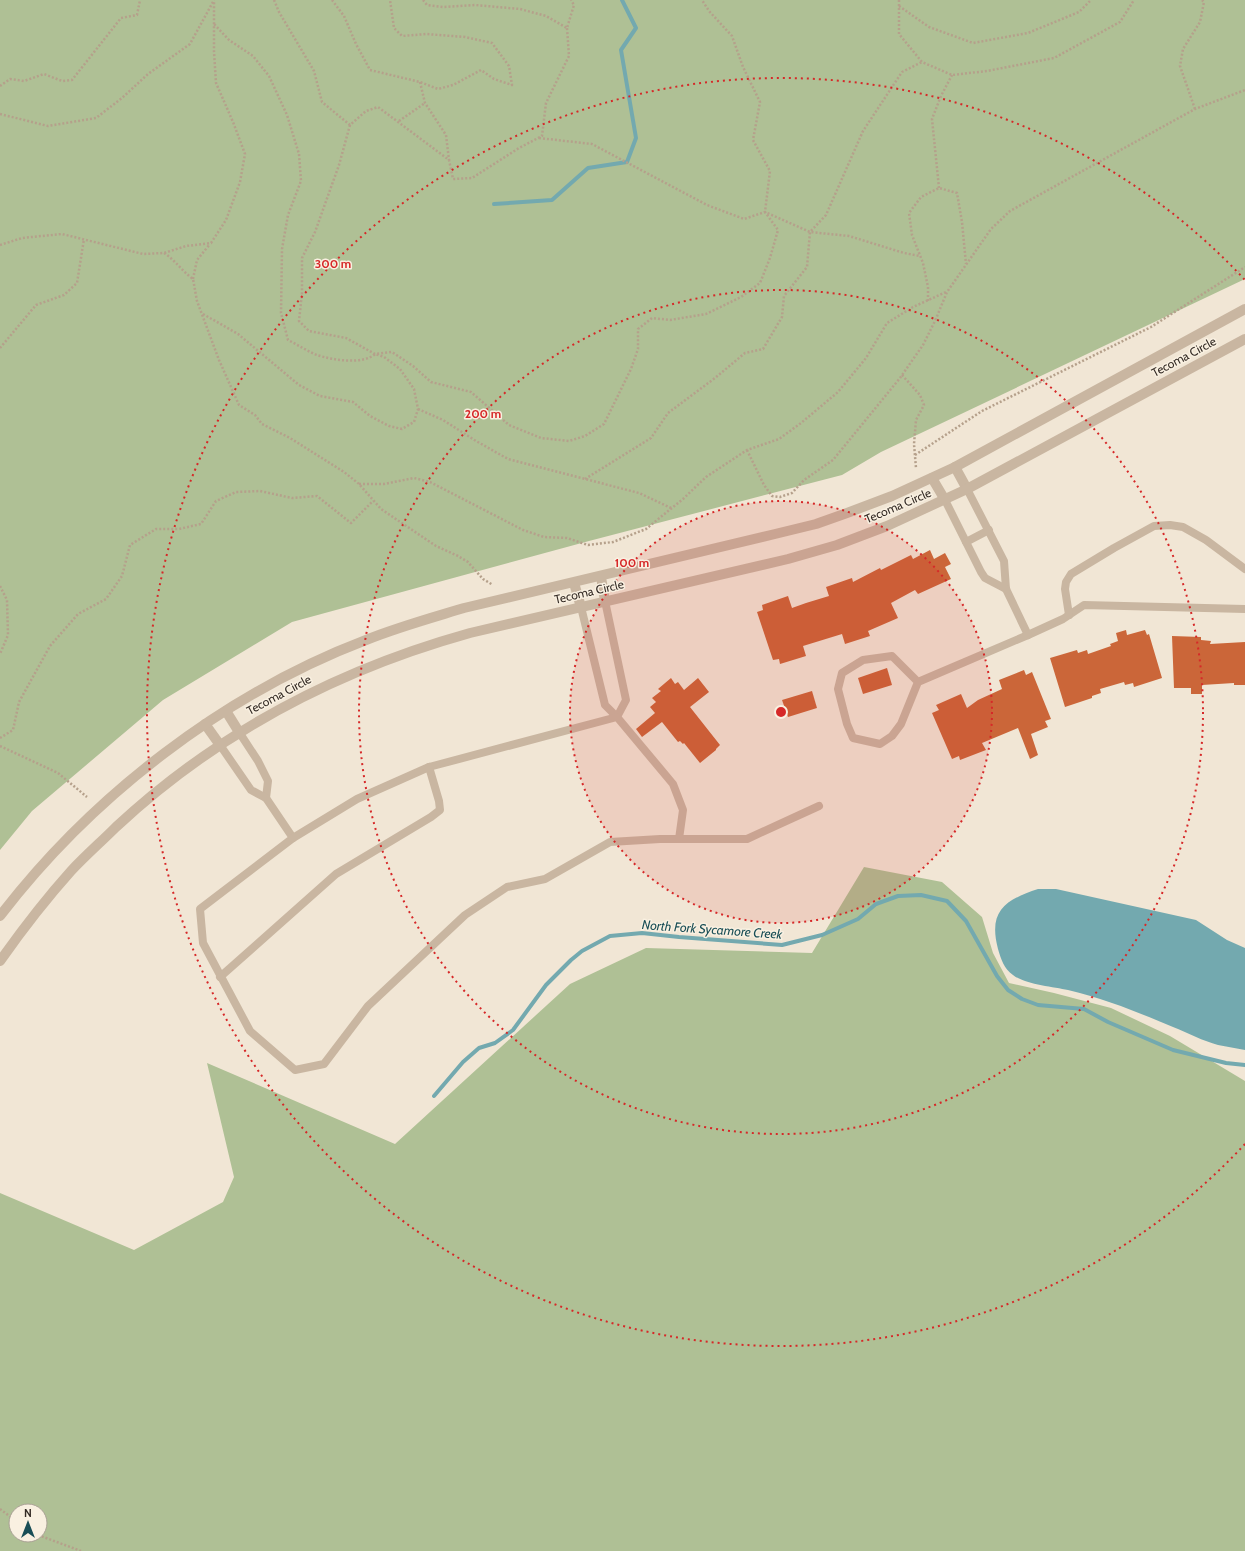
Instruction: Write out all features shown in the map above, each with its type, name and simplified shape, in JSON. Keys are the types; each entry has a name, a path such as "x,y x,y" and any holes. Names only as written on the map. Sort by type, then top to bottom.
{"street":[{"name":"Tecoma Circle","path":"0,916 45,862 100,806 161,756 205,724 293,672 371,638 464,608 601,577 816,524 892,496 955,467 1245,309"},
{"name":"Tecoma Circle","path":"0,961 38,909 72,871 91,851 152,795 239,732 323,687 371,666 419,648 470,633 788,559 837,545 887,526 967,490 1245,339"},
{"path":"955,467 967,490"},
{"path":"932,478 944,500"},
{"path":"601,577 606,601"},
{"path":"574,583 581,607"},
{"path":"226,711 239,732"},
{"path":"205,724 220,745"}],"lane":[{"path":"967,490 1004,561 1006,589 1028,635"},
{"path":"944,500 985,578 1006,589"},
{"path":"1069,615 1065,589 1066,582 1071,574 1154,526 1170,525 1183,527 1206,540 1245,569"},
{"path":"966,542 989,530"},
{"path":"606,601 626,700 618,717 429,767 358,799 293,838 200,909 203,943 250,1031 296,1070 324,1064 368,1006 465,914 507,887 545,879 610,842 680,839 747,839 819,806"},
{"path":"918,682 892,656 863,660 842,673 838,690 847,724 853,738 880,744 892,736 901,724 918,682 1028,635 1069,615 1084,605 1245,610"},
{"path":"581,607 605,705 618,717 672,784 683,810 680,839"},
{"path":"239,732 258,761 268,781 266,798"},
{"path":"220,745 251,790 266,798 293,838"},
{"path":"220,977 336,874 431,817 440,810 439,801 429,767"}],"path":[{"path":"0,86 10,79 24,81 44,74 62,81 72,80 121,18 137,15 140,0"},
{"path":"274,0 279,12 314,71 322,102 350,125"},
{"path":"332,0 344,16 356,44 370,70 420,82 438,89 453,85 481,70 494,80 512,85 509,66 492,43 465,37 426,34 402,36 394,28 390,0"},
{"path":"423,0 427,5 443,7 475,5 520,9 546,16 567,28"},
{"path":"420,82 424,103 446,135 453,179 472,178 519,148 542,136 546,103 570,56 567,28 574,4 571,0"},
{"path":"214,24 229,40 253,56 269,76 286,115 299,154 301,181 288,215 282,248 281,313 288,340 317,355 354,362 372,357 375,354 392,352 413,366 431,382 471,392 509,425 541,438 569,441 585,436 604,424 631,369 638,350 638,329 652,318 670,320 706,314 741,298 760,283 770,258 778,230 765,212 770,170 753,140 760,102 743,67 732,36 709,11 702,0"},
{"path":"899,0 899,34 922,62 952,75 987,71 1054,58 1120,22 1134,0"},
{"path":"899,6 929,27 973,43 1028,33 1078,12 1091,0"},
{"path":"1195,109 1180,66 1183,49 1200,22 1204,2 1202,0"},
{"path":"214,1 214,52 216,83 234,122 245,154 240,182 226,220 211,243 197,260 193,279 197,300 219,360 239,405 255,415 262,424 290,438 360,484 381,509 404,526 436,546 468,562 483,579 493,585"},
{"path":"0,114 48,126 96,118 122,98 148,74 190,44 214,1"},
{"path":"585,479 651,438 668,413 715,378 745,353 763,349 782,317 784,296 806,267 810,232 826,215 863,131 902,72 922,62"},
{"path":"939,188 932,119 941,96 952,75"},
{"path":"746,450 764,485 772,496 780,496 792,492 804,480 833,460 902,374 923,346 947,292 992,229 1010,211 1195,109 1245,90"},
{"path":"398,121 424,103"},
{"path":"203,314 238,334 298,385 320,396 353,402 370,416 389,426 402,429 414,422 418,409 414,389 400,369 384,357 375,354 346,338 309,331 299,321 302,294 302,258 315,232 339,165 350,125 366,111 378,107 449,160"},
{"path":"539,138 592,144 707,205 744,219 765,212 810,232 849,236 904,253 920,256"},
{"path":"928,300 928,287 923,263 912,235 909,213 921,197 939,188 957,194 962,222 966,264"},
{"path":"0,245 22,238 62,234 143,254 164,253 186,246 211,243"},
{"path":"0,348 36,305 64,295 76,283 84,239"},
{"path":"164,253 193,279"},
{"path":"915,455 982,411 1152,326 1245,267"},
{"path":"360,484 384,484 414,478 430,482 523,530 544,537 567,538 588,544 613,542 646,529 706,477 746,450 779,439 838,392 866,358 887,323 928,300 947,292"},
{"path":"902,374 920,395 924,405 916,420 914,444 916,468"},
{"path":"418,409 443,420 476,442 508,459 639,492 671,508"},
{"path":"0,738 13,730 19,702 50,646 78,614 106,599 122,576 130,545 156,529 179,529 201,524 216,501 236,492 260,491 292,498 317,496 351,522 373,501"},
{"path":"0,586 7,600 8,635 0,654"},
{"path":"0,746 58,773 87,797"},
{"path":"48,1539 80,1551"}],"green space":[{"path":"0,0 1245,0 1245,279 881,452 842,475 589,541 292,622 163,700 32,811 0,850"},
{"path":"864,867 942,882 982,917 993,953 1009,983 1111,1008 1170,1036 1245,1081 1245,1551 0,1551 0,1193 134,1250 223,1202 234,1177 207,1063 395,1144 570,984 646,948 812,953"}],"water":[{"path":"1038,889 1056,889 1196,920 1227,940 1245,948 1245,1050 1218,1045 1108,1002 1068,990 1024,981 1010,973 1002,960 995,936 995,925 998,916 1008,903 1026,893"}],"building":[{"path":"930,550 934,559 945,553 951,564 945,567 951,579 918,594 915,590 891,603 898,618 868,631 870,636 845,644 842,634 803,646 806,656 780,664 779,659 773,660 757,612 763,610 762,605 788,596 792,608 829,596 826,587 852,578 853,582 880,568 881,570 911,555 913,559"},
{"path":"1126,630 1127,635 1145,630 1147,635 1149,634 1162,678 1134,687 1133,683 1125,685 1124,682 1100,689 1101,693 1092,696 1092,698 1065,707 1050,658 1077,650 1078,653 1087,650 1088,654 1111,646 1110,644 1118,641 1116,633"},
{"path":"1172,636 1201,637 1201,640 1211,641 1210,644 1245,642 1245,685 1234,685 1234,683 1202,685 1202,694 1191,694 1191,688 1174,688"},
{"path":"887,668 892,685 863,694 858,678"},
{"path":"1024,670 1026,675 1032,672 1051,719 1045,721 1048,727 1031,734 1038,755 1030,759 1018,728 982,743 986,750 960,760 959,756 952,759 932,713 939,710 936,705 961,694 967,708 978,700 1002,689 999,680"},
{"path":"671,678 675,684 678,682 684,690 698,678 709,692 690,707 720,745 700,763 684,743 683,744 680,741 678,742 662,722 642,737 636,729 655,713 650,707 656,702 652,698 661,691 658,689"},
{"path":"812,691 817,708 788,717 782,700"}],"waterway":[{"path":"494,204 552,200 588,168 627,162 636,138 621,50 636,28 622,0"},
{"name":"North Fork Sycamore Creek","path":"434,1096 463,1062 479,1048 495,1043 513,1030 546,985 571,960 582,951 610,936 642,933 782,945 822,935 858,919 876,904 898,896 921,895 947,901 966,921 997,976 1008,990 1022,999 1038,1005 1084,1009 1108,1022 1173,1050 1226,1063 1245,1065"}]}
